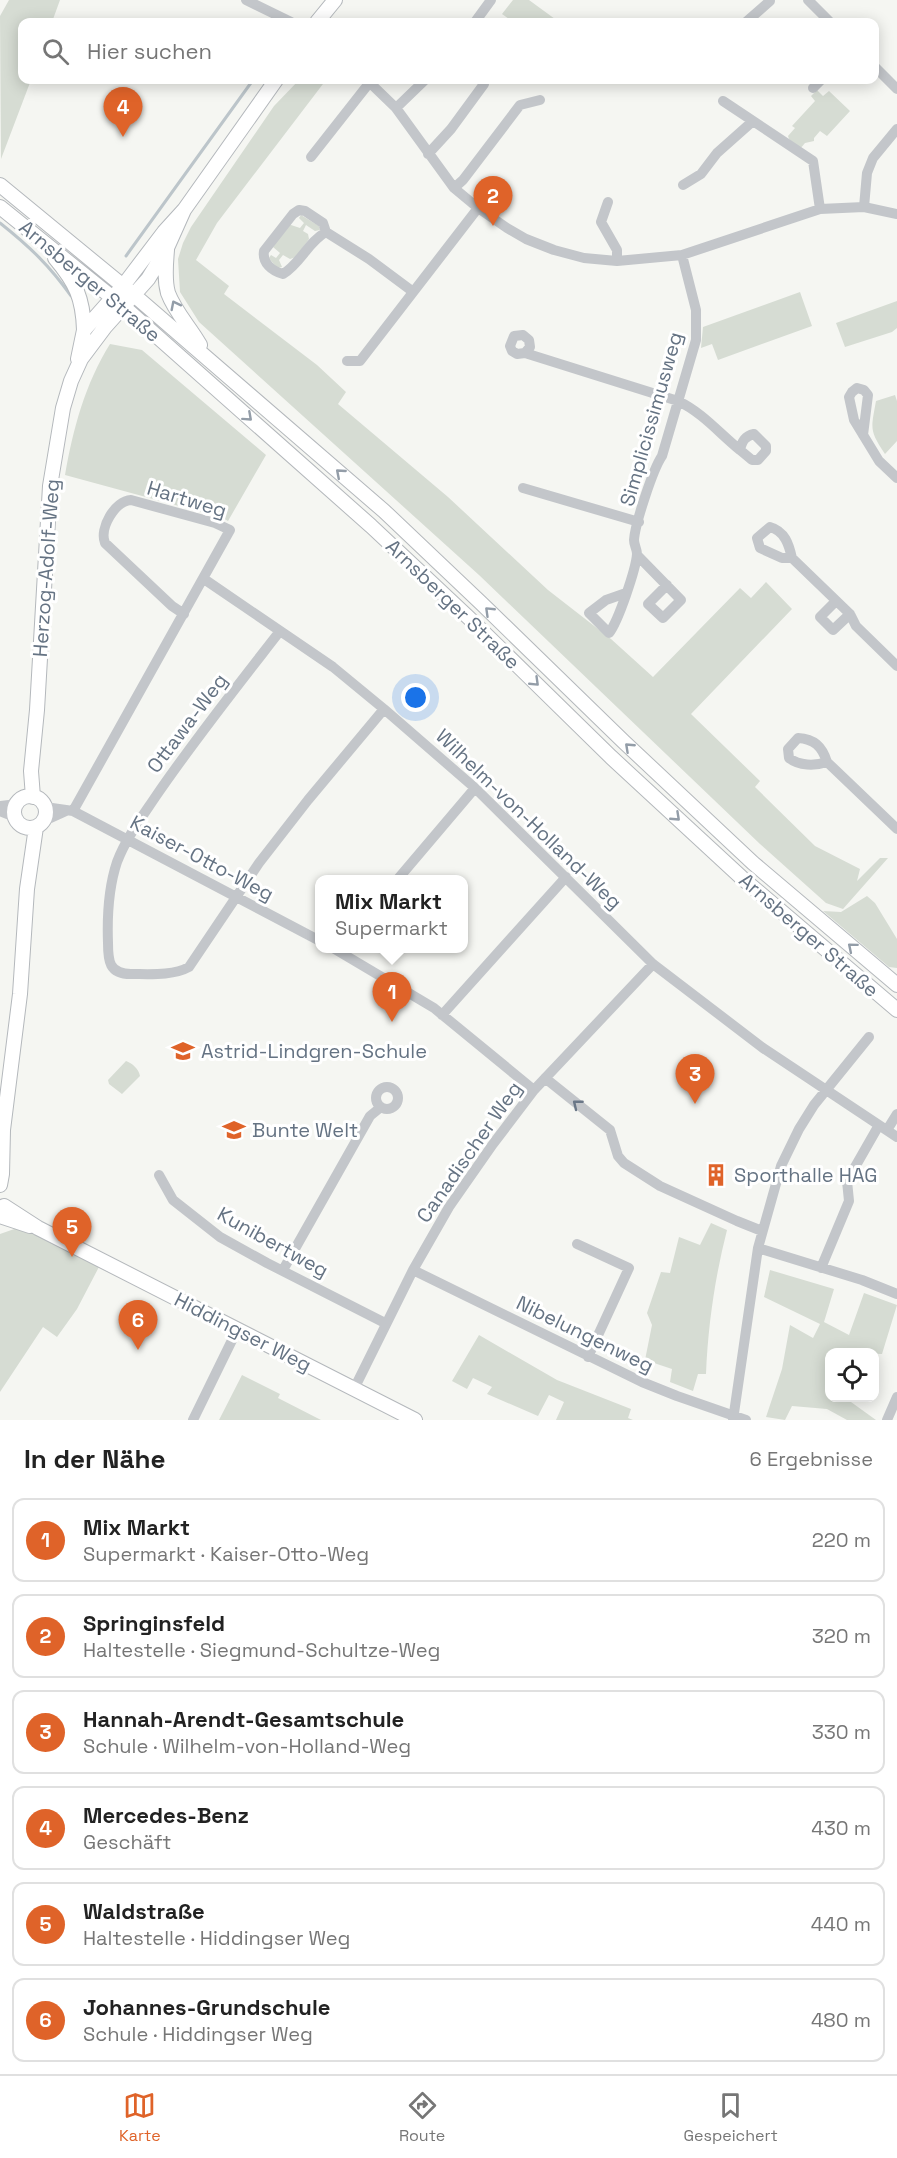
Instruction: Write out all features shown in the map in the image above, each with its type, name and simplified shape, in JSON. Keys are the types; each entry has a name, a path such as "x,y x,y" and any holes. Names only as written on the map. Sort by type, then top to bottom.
{"main road":[{"path":"320,18 335,0"},
{"path":"205,355 168,292 165,270 167,248 184,210 273,84"},
{"name":"Arnsberger Straße","path":"0,185 205,355 384,512 753,863 897,985"},
{"name":"Arnsberger Straße","path":"0,207 124,307 371,526 611,757 742,878 897,1010"},
{"name":"Herzog-Adolf-Weg","path":"0,1185 1,1152 20,994 30,865 31,771 37,710 50,486 63,408 76,367 84,330 184,210"},
{"path":"37,235 67,272 78,290 83,309 84,330"},
{"name":"Herzog-Adolf-Weg","path":"76,367 93,342 148,279 167,248"},
{"name":"Hiddingser Weg","path":"1,1207 415,1420"}],"street":[{"path":"246,0 283,18"},
{"path":"478,18 491,0"},
{"path":"750,18 770,0"},
{"path":"808,0 826,18"},
{"path":"879,71 897,89"},
{"path":"311,157 366,84"},
{"path":"371,84 396,108 454,188 478,208 526,239 554,250 585,258 617,261 682,255 820,209 864,207 897,214"},
{"path":"396,108 421,84"},
{"path":"428,154 451,129 484,84"},
{"path":"813,88 817,84"},
{"path":"454,188 463,180 520,105 540,100"},
{"path":"723,101 813,161 820,209"},
{"path":"683,185 701,174 717,153 753,121"},
{"path":"864,207 867,173 873,158 897,129"},
{"path":"608,202 601,222 617,250 617,261"},
{"path":"347,361 360,362 412,291 478,208"},
{"path":"326,232 314,240 290,270 283,274 266,264 263,257 264,251 293,214 299,210 305,211 323,223 326,232 369,259 412,291"},
{"name":"Simplicissimusweg","path":"626,593 637,555 634,542 639,522 655,466 662,456 696,340 696,310 682,255"},
{"path":"525,353 678,401 711,422 740,450"},
{"path":"863,435 879,461 897,478"},
{"name":"Simplicissimusweg","path":"523,488 639,522"},
{"name":"Hartweg","path":"70,811 184,614 204,579 230,530 215,523 131,500 119,504 103,532 105,543 172,606 184,614"},
{"path":"637,555 667,585"},
{"path":"792,558 850,614 856,626 897,666"},
{"name":"Wilhelm-von-Holland-Weg","path":"204,579 333,667 384,709 475,788 653,964 763,1048 897,1137"},
{"path":"837,601 820,617 833,630 850,614"},
{"name":"Ottawa-Weg","path":"237,896 189,967 162,973 125,974 111,966 108,959 107,908 116,865 128,839 168,778 280,631"},
{"path":"237,896 284,830 384,709"},
{"path":"827,762 897,829"},
{"path":"400,875 475,788"},
{"path":"0,806 30,812"},
{"path":"0,811 70,811"},
{"name":"Kaiser-Otto-Weg","path":"70,811 128,839 315,938"},
{"path":"442,1014 566,877"},
{"path":"345,953 442,1014 534,1090"},
{"name":"Canadischer Weg","path":"354,1389 413,1270 455,1198 534,1090 653,964"},
{"path":"734,1418 758,1248 786,1154 805,1119 825,1090 869,1037"},
{"path":"545,1078 609,1130 618,1156 635,1170 660,1186 762,1231"},
{"path":"283,1270 370,1116 381,1107"},
{"path":"820,1268 849,1201 847,1181 883,1127 897,1114"},
{"name":"Kunibertweg","path":"159,1175 173,1200 220,1237 385,1323"},
{"path":"577,1244 629,1268 588,1357"},
{"path":"758,1248 862,1280 897,1294"},
{"name":"Nibelungenweg","path":"413,1270 588,1357 676,1396 734,1418 746,1420"},
{"path":"192,1420 237,1330"},
{"path":"887,1420 897,1397"}],"shaded area":[{"path":"9,0 60,0 53,18 18,18 18,84 29,84 1,159 0,16"},
{"path":"513,0 529,0 554,18 508,18 502,14"},
{"path":"295,84 323,84 217,223 196,260 229,286 224,294 317,365 346,392 338,404 448,497 548,590 611,639 653,677 740,588 751,598 766,582 792,609 691,714 760,781 755,787 815,846 860,869 857,881 880,858 888,858 843,909 826,903 760,844 479,575 199,322 180,292 178,259 183,243 191,227 274,106"},
{"path":"817,90 823,96 829,91 850,111 827,136 820,131 814,141 805,143 800,149 788,136 795,128 792,126 815,101 811,96"},
{"path":"301,215 319,226 320,230 315,231 306,225 303,231 308,234 309,239 296,257 290,259 283,255 279,260 282,267 277,268 269,258 271,255 276,258 280,253 273,247 288,224 300,228 304,223 299,218"},
{"path":"800,292 812,326 718,360 712,344 701,348 703,327"},
{"path":"897,301 897,328 892,332 845,347 836,323"},
{"path":"110,344 142,350 266,455 228,521 65,475 81,407 101,359"},
{"path":"895,395 897,441 885,454 874,434 872,424 874,410 876,401"},
{"path":"867,896 875,903 897,939 897,968 889,967 823,911 841,912"},
{"path":"126,1061 135,1067 140,1076 122,1094 109,1084 108,1080"},
{"path":"711,1223 727,1230 713,1301 706,1374 698,1374 693,1391 670,1382 672,1369 645,1360 652,1325 647,1313 661,1272 670,1273 679,1237 700,1245"},
{"path":"20,1227 100,1265 77,1309 57,1337 43,1327 0,1392 0,1234"},
{"path":"770,1270 834,1289 824,1322 849,1335 864,1293 897,1305 882,1354 879,1354 879,1348 825,1348 825,1402 851,1402 876,1420 847,1420 827,1409 792,1406 785,1420 766,1417 782,1369 790,1325 813,1338 820,1324 764,1297"},
{"path":"479,1335 557,1380 631,1409 628,1418 633,1420 556,1420 564,1402 549,1395 538,1416 487,1394 492,1387 473,1378 467,1389 452,1381"},
{"path":"242,1375 280,1394 278,1398 321,1420 219,1420"}],"waterway":[{"path":"126,256 250,84"},
{"path":"0,223 38,257 71,296"}],"place":[{"name":"Mercedes-Benz","path":"123,137"},
{"name":"Springinsfeld","path":"493,226"},
{"name":"Mix Markt","path":"392,1022"},
{"name":"Astrid-Lindgren-Schule","path":"183,1051"},
{"name":"Hannah-Arendt-Gesamtschule","path":"695,1104"},
{"name":"Bunte Welt","path":"234,1130"},
{"name":"Sporthalle HAG","path":"716,1175"},
{"name":"Waldstraße","path":"72,1257"},
{"name":"Johannes-Grundschule","path":"138,1350"}]}
